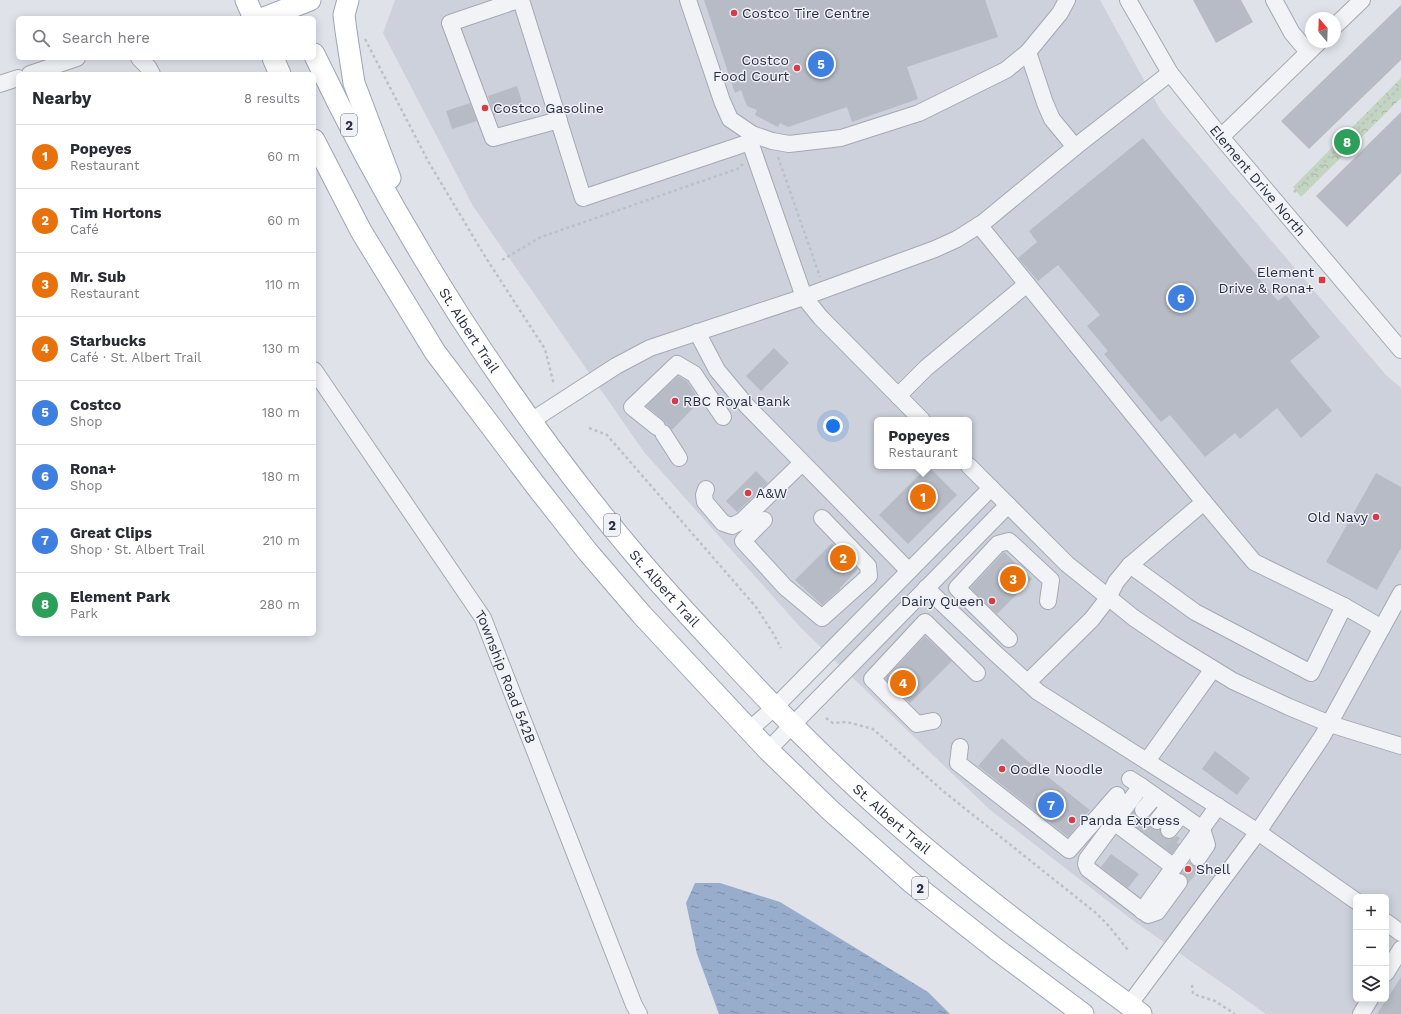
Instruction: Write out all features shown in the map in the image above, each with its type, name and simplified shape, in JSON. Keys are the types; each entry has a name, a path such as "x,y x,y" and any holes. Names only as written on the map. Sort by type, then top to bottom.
{"main road":[{"path":"246,0 253,16"},
{"path":"348,0 344,15 350,65 354,83 390,177 387,194"},
{"path":"269,16 296,6"},
{"name":"St. Albert Trail","path":"316,58 387,194 443,289 531,421 636,556 774,708 897,824 1016,921 1135,1010"},
{"path":"274,60 279,72"},
{"name":"2","path":"316,144 361,231 435,352 487,423 587,552 642,615 768,750 830,810 911,882 996,949 1083,1014"}],"street":[{"path":"559,120 493,138 450,23 519,0 559,120 583,198 751,140 772,141 789,144 840,138 919,113 1006,70 1028,52 1060,13 1068,0"},
{"path":"688,0 725,111 730,119 751,140 804,297 821,318 919,417"},
{"name":"Element Drive North","path":"1128,0 1170,73 1401,350"},
{"path":"1274,0 1292,33 1305,42"},
{"path":"1341,20 1362,0"},
{"path":"1222,137 1312,48"},
{"path":"1028,52 1052,119 1075,147"},
{"path":"36,72 71,60"},
{"path":"141,60 151,72"},
{"path":"531,421 616,366 650,348 804,297 935,249 957,239 979,225 1075,147 1170,73"},
{"path":"0,84 16,79"},
{"path":"979,225 1254,562 1344,606 1382,628"},
{"path":"898,396 926,368 1027,284"},
{"path":"697,332 717,370 747,406 909,571"},
{"path":"679,458 660,430 632,407 676,364 694,374 723,418"},
{"name":"Township Road 542B","path":"316,373 483,618 634,1005 639,1014"},
{"path":"706,489 704,494 705,502 723,523 732,526 742,521 802,463"},
{"path":"972,469 1067,564 1134,618 1171,643 1240,684 1289,707 1330,724 1401,746"},
{"path":"749,730 774,708 991,488"},
{"path":"1028,682 1092,619 1108,598 1116,582 1130,565 1204,502"},
{"path":"768,750 1008,505"},
{"path":"764,520 743,541 785,587 822,618 869,576 868,566 822,518"},
{"path":"1009,639 957,588 998,544 1009,541 1050,580 1048,601"},
{"path":"1130,565 1195,612 1310,673 1344,606"},
{"path":"926,588 1038,692 1258,832 1353,899"},
{"path":"1135,1010 1258,832 1330,724 1401,593"},
{"path":"932,721 917,724 872,679 925,622 977,672"},
{"path":"1147,761 1213,669"},
{"path":"960,746 958,763 1069,850 1116,795"},
{"path":"1198,858 1207,845 1202,829 1135,783 1114,822 1087,859 1086,864 1088,869 1142,911 1176,874 1202,829 1218,806"},
{"path":"1144,810 1155,796"},
{"path":"1163,826 1175,810"},
{"path":"1114,822 1129,829 1149,843 1176,874"},
{"path":"1389,924 1401,933"},
{"path":"1389,968 1401,949"},
{"path":"1361,1014 1368,1002"}],"path":[{"path":"365,38 428,160 486,258 545,349 554,385"},
{"path":"1294,192 1401,86"},
{"path":"502,260 541,237 740,168 751,140"},
{"path":"772,141 820,277"},
{"path":"589,428 607,435 756,607 781,648"},
{"path":"826,718 833,723 847,722 873,729 943,791 1096,914 1108,925 1128,950"},
{"path":"1192,985 1193,994 1216,1001 1235,1014"}],"shaded area":[{"path":"395,0 1100,0 1161,111 1386,375 1401,388 1401,1014 1266,1014 1131,919 989,809 802,629 644,452 473,206 383,33"}],"green space":[{"path":"1401,78 1401,98 1301,197 1293,187"}],"water":[{"path":"695,883 720,883 780,902 928,992 950,1014 719,1014 697,954 686,903"}],"building":[{"path":"704,0 985,0 998,37 907,67 918,99 852,122 847,107 788,127 780,123 778,127 755,115 757,110 747,106 741,90 735,93"},
{"path":"1193,0 1241,0 1253,22 1216,43"},
{"path":"1401,5 1401,60 1309,149 1281,121"},
{"path":"517,86 523,105 494,115 488,96"},
{"path":"470,103 477,121 452,129 446,111"},
{"path":"1401,112 1401,173 1347,227 1316,196"},
{"path":"1143,138 1278,301 1286,295 1320,337 1290,361 1332,411 1301,438 1277,408 1240,439 1235,433 1205,457 1170,415 1161,422 1104,354 1108,351 1087,326 1100,315 1058,265 1038,281 1018,258 1037,242 1029,231"},
{"path":"774,348 789,363 761,391 746,376"},
{"name":"RBC Royal Bank","path":"678,376 687,381 700,401 672,430 663,420 646,406"},
{"path":"925,469 931,469 957,495 908,544 879,515"},
{"name":"A&W","path":"756,471 768,483 737,512 726,501"},
{"name":"Old Navy","path":"1376,473 1401,487 1401,548 1377,590 1326,562"},
{"path":"832,543 858,569 840,589 822,605 795,580"},
{"path":"1004,552 1032,579 997,614 970,588"},
{"path":"925,636 952,661 910,703 885,679"},
{"path":"1002,738 1024,758 1090,810 1068,837 978,766"},
{"path":"1215,751 1250,778 1237,795 1202,769"},
{"path":"1134,812 1137,817 1141,819 1148,817 1148,824 1155,830 1160,830 1160,834 1163,838 1172,839 1177,836 1180,838 1177,843 1179,844 1172,854 1127,820"},
{"path":"1111,854 1139,874 1128,888 1101,867"},
{"path":"1189,862 1193,866 1200,867 1188,883 1187,878 1181,873"},
{"path":"1401,977 1401,1014 1377,1014 1385,1002 1389,1002 1389,996"}],"tunnel":[{"path":"1131,826 1143,810"},
{"path":"1145,836 1157,821"},
{"path":"1157,845 1169,830"},
{"path":"1179,882 1198,858"}],"place":[{"name":"Costco Tire Centre","path":"734,13"},
{"name":"Costco","path":"821,64"},
{"name":"Costco Food Court","path":"797,68"},
{"name":"Costco Gasoline","path":"485,108"},
{"name":"Element Park","path":"1347,142"},
{"name":"Element Drive & Rona+","path":"1322,280"},
{"name":"Rona+","path":"1181,298"},
{"name":"RBC Royal Bank","path":"675,401"},
{"name":"A&W","path":"748,493"},
{"name":"Popeyes","path":"923,497"},
{"name":"Old Navy","path":"1376,517"},
{"name":"Tim Hortons","path":"843,558"},
{"name":"Mr. Sub","path":"1013,579"},
{"name":"Dairy Queen","path":"992,601"},
{"name":"Starbucks","path":"903,683"},
{"name":"Oodle Noodle","path":"1002,769"},
{"name":"Great Clips","path":"1051,805"},
{"name":"Panda Express","path":"1072,820"},
{"name":"Shell","path":"1188,869"}]}
